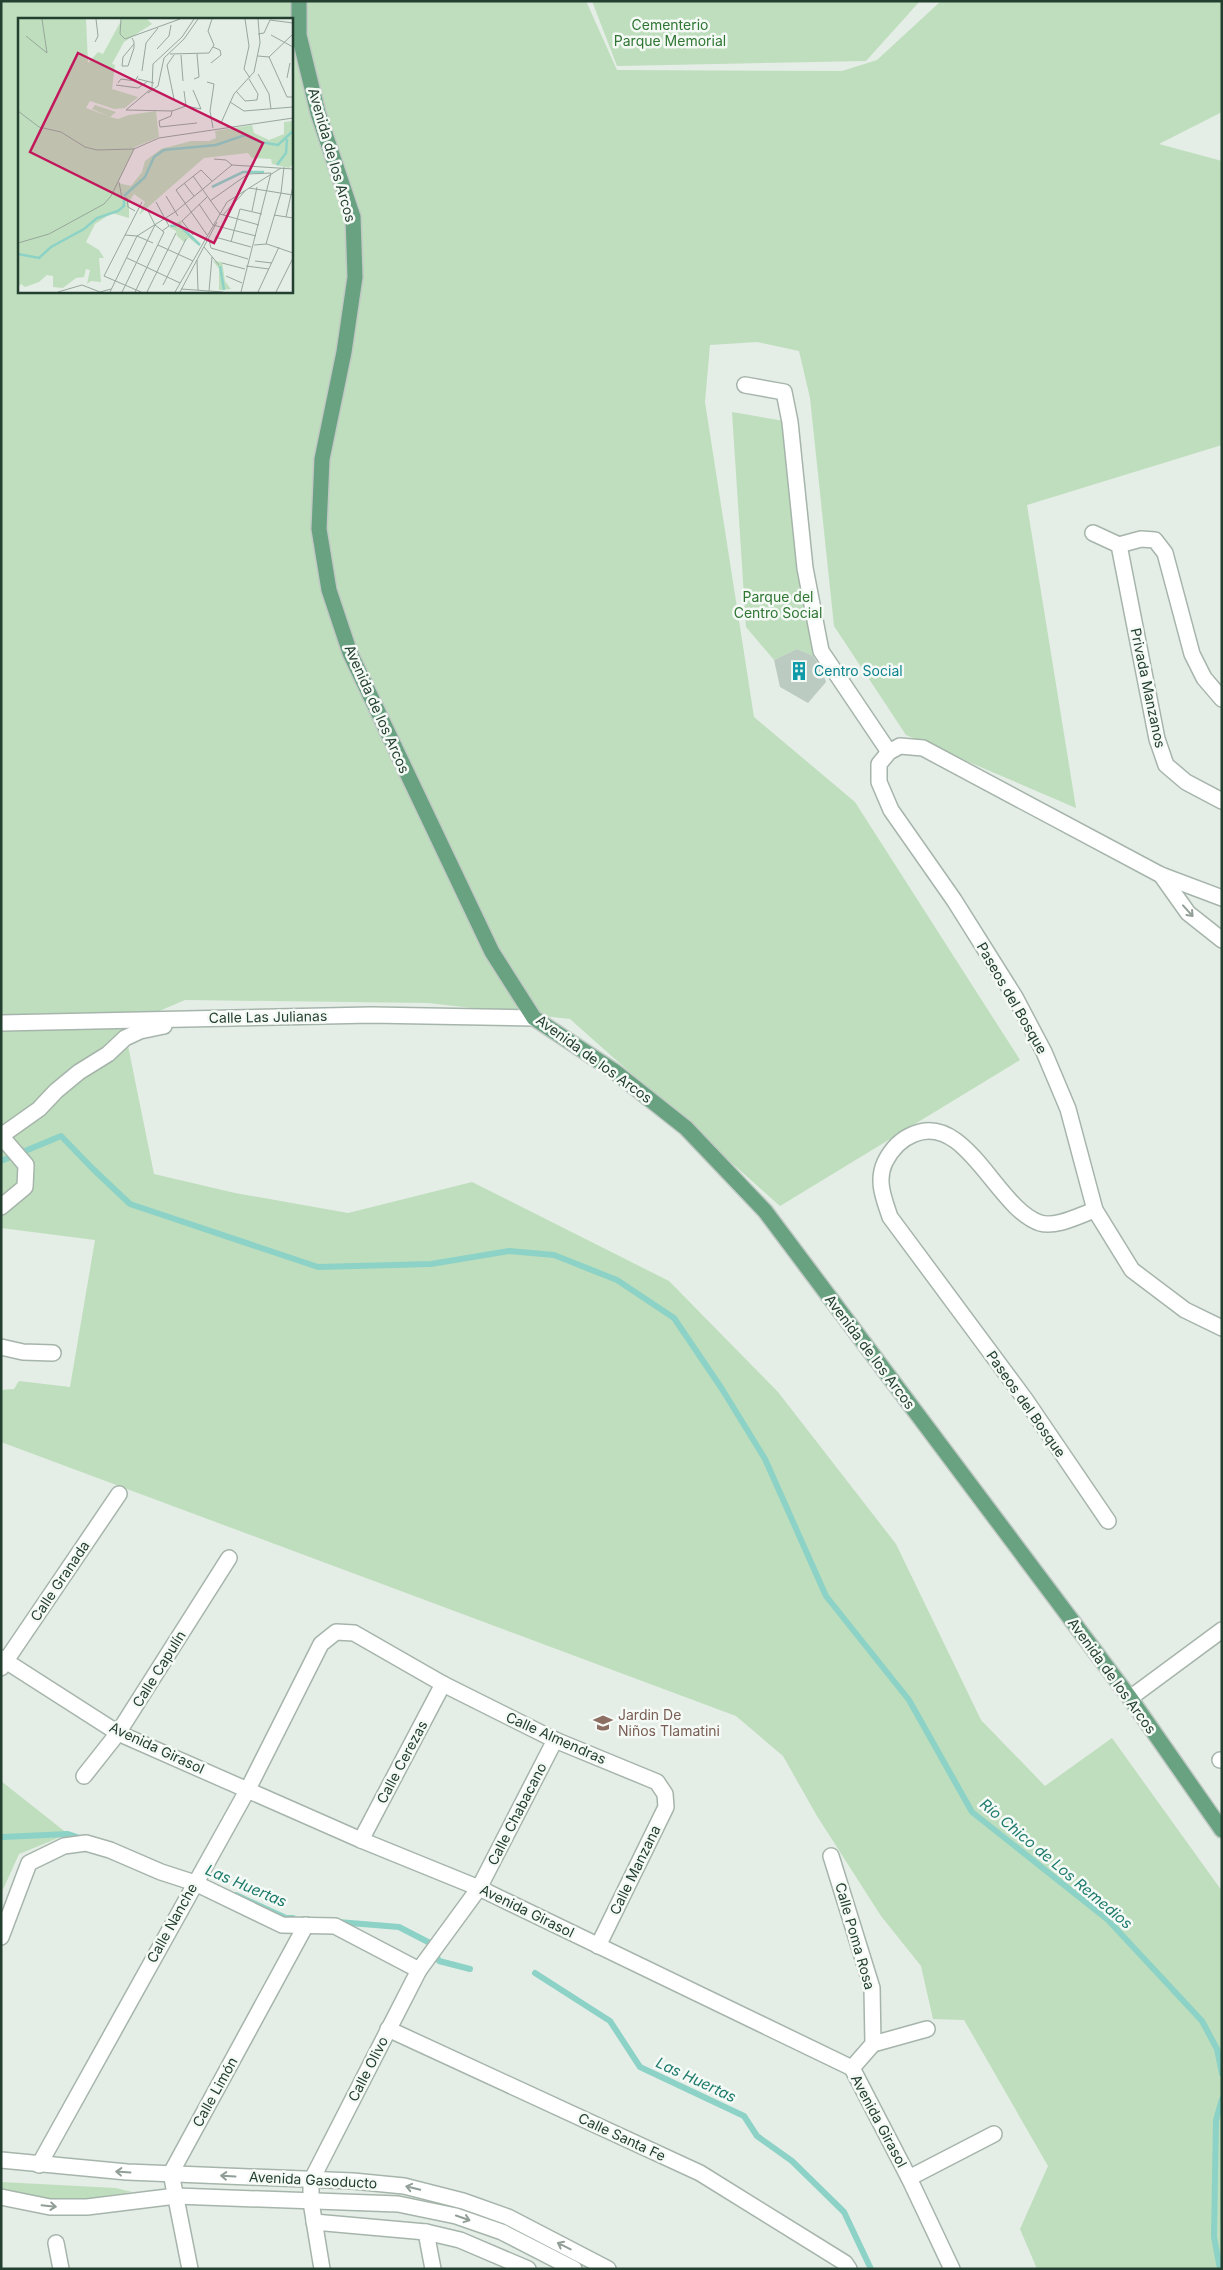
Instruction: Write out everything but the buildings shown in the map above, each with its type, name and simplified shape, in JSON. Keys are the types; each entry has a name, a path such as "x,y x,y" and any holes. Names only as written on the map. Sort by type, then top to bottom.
{"main road":[{"name":"Avenida de los Arcos","path":"299,1 300,35 318,113 353,217 355,277 344,352 322,459 319,529 329,590 350,653 492,952 534,1018 614,1071 686,1128 765,1211 1130,1698 1222,1830"}],"street":[{"path":"744,385 784,392 790,422 805,568 821,651 889,752 900,746 923,748 1161,875 1222,898"},
{"path":"1093,533 1119,545 1141,539 1155,540 1165,552 1192,654 1204,678 1222,698"},
{"name":"Privada Manzanos","path":"1119,545 1157,739 1166,765 1186,782 1222,800"},
{"name":"Paseos del Bosque","path":"889,752 879,764 879,782 891,810 954,900 1015,997 1044,1052 1068,1109 1095,1210 1060,1222 1041,1223 1022,1213 967,1151 944,1132 926,1129 911,1135 895,1146 884,1164 880,1191 890,1217 1025,1399 1108,1521"},
{"path":"1161,875 1188,913 1222,940"},
{"name":"Calle Las Julianas","path":"1,1023 371,1015 534,1018"},
{"path":"1,1207 26,1187 26,1165 1,1136 39,1109 59,1088 108,1054 125,1038 140,1031 197,1018"},
{"path":"1095,1210 1132,1270 1185,1310 1222,1328"},
{"path":"1,1347 23,1352 53,1353"},
{"name":"Calle Granada","path":"3,1663 119,1494"},
{"name":"Calle Capulín","path":"84,1776 118,1733 229,1558"},
{"path":"1130,1698 1222,1630"},
{"name":"Calle Almendras","path":"336,1632 354,1633 443,1684 555,1740 657,1782 665,1794"},
{"name":"Calle Nanche","path":"39,2164 248,1789 321,1644 336,1632"},
{"name":"Avenida Girasol","path":"3,1663 118,1733 361,1840 479,1888 852,2068 909,2178 952,2269"},
{"name":"Calle Cerezas","path":"361,1840 443,1684"},
{"name":"Calle Chabacano","path":"479,1888 555,1740"},
{"name":"Calle Manzana","path":"598,1946 666,1807 665,1794"},
{"path":"1,1937 29,1863 64,1846 86,1844 110,1850 161,1872 195,1882 282,1925 335,1926 422,1966"},
{"name":"Calle Poma Rosa","path":"831,1856 872,1988 873,2044"},
{"name":"Calle Olivo","path":"322,2269 311,2202 311,2181 422,1966 479,1888"},
{"name":"Calle Limón","path":"171,2173 306,1925"},
{"name":"Calle Santa Fe","path":"388,2029 700,2173 847,2266"},
{"path":"852,2068 873,2044 927,2029"},
{"path":"909,2178 994,2134"},
{"name":"Avenida Gasoducto","path":"1,2160 127,2172 311,2181 353,2181 404,2186 463,2201 508,2217 608,2269"},
{"path":"171,2173 190,2269"},
{"name":"Avenida Gasoducto","path":"2,2198 50,2207 87,2207 176,2196 398,2204 456,2216 502,2232 574,2269"},
{"path":"314,2222 426,2232 460,2240 528,2269"},
{"path":"426,2232 432,2269"},
{"path":"56,2243 61,2269"}],"green space":[{"path":"1,1 586,1 617,70 842,71 877,60 941,1 1222,1 1222,112 1159,144 1222,161 1222,445 1027,505 1076,808 906,735 834,626 810,398 799,351 757,342 710,345 705,402 754,717 855,802 1020,1060 780,1206 570,1019 428,1003 185,1000 124,1026 154,1174 235,1193 348,1213 472,1182 669,1281 778,1392 896,1544 981,1720 1045,1786 1112,1738 1222,1891 1222,2269 1037,2269 1020,2229 1048,2166 964,2020 933,2019 921,1966 881,1916 817,1816 783,1756 736,1716 1,1442 1,1390 14,1389 19,1381 70,1387 95,1240 1,1228"},
{"name":"Cementerio Parque Memorial","path":"592,1 920,1 866,61 617,66"},
{"name":"Parque del Centro Social","path":"732,412 790,422 817,658 797,649 774,660 746,627"},
{"path":"1,1781 68,1834 19,1854 1,1894"},
{"path":"1,2182 116,2188 132,2192 49,2204 1,2196"}],"waterway":[{"name":"Río Chico de Los Remedios","path":"1,1161 61,1136 130,1204 318,1267 431,1264 509,1251 554,1255 617,1280 674,1318 722,1389 765,1459 826,1596 909,1700 972,1812 1108,1920 1202,2021 1217,2049 1222,2074"},
{"name":"Las Huertas","path":"3,1837 68,1834 83,1839"},
{"name":"Las Huertas","path":"236,1895 286,1918 293,1918"},
{"name":"Las Huertas","path":"338,1922 399,1927 430,1943 439,1961 470,1969"},
{"name":"Las Huertas","path":"535,1973 610,2021 640,2067 744,2116 757,2136 792,2161 844,2212 871,2269"},
{"name":"Río Chico de Los Remedios","path":"1220,2269 1214,2237 1216,2120 1222,2099"}],"place":[{"name":"Centro Social","path":"799,671"},
{"name":"Jardin De Niños Tlamatini","path":"603,1723"}]}
